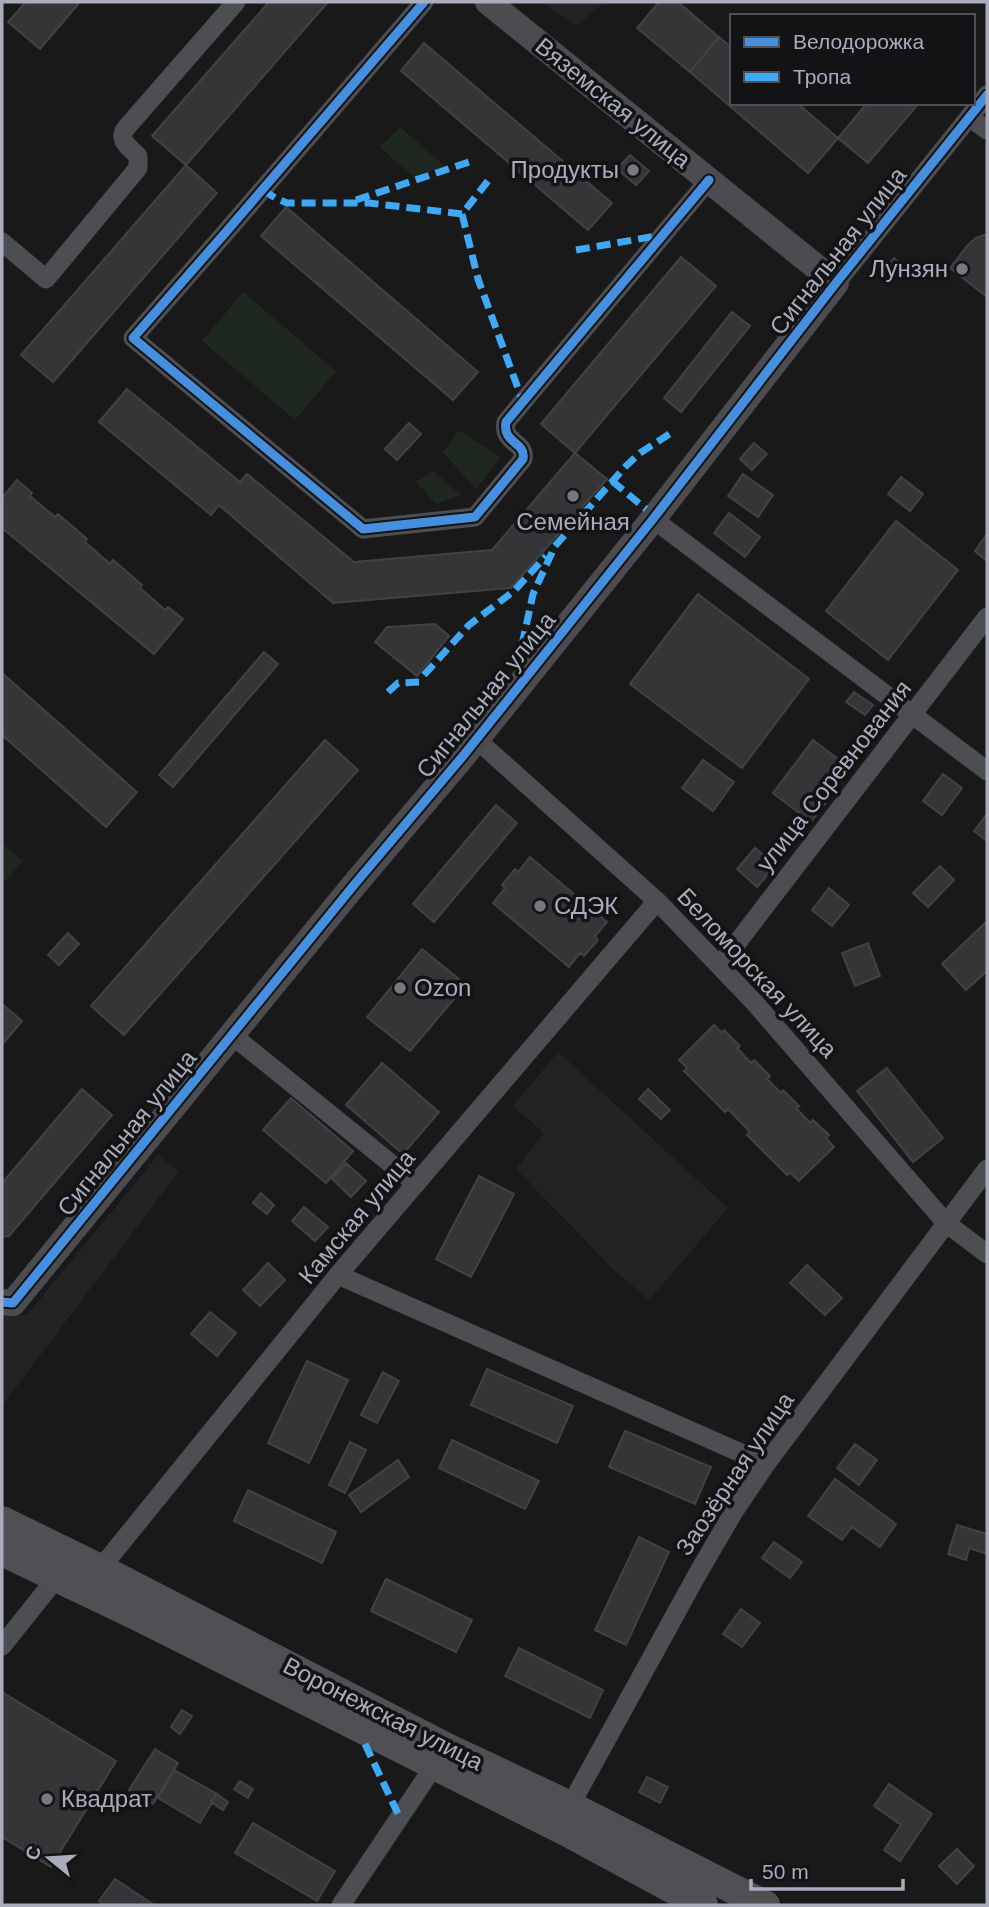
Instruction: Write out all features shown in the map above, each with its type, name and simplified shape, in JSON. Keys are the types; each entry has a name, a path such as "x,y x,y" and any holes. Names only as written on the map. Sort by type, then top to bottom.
{"main road":[{"name":"Воронежская улица","path":"2,1521 447,1748 568,1818 703,1905"},
{"name":"Воронежская улица","path":"2,1550 435,1766 568,1818 765,1905"}],"street":[{"path":"2,242 46,279 138,168 138,156 123,141 126,128 236,2"},
{"path":"424,2 133,338 363,529 475,517 525,454 523,449 508,437 505,431 506,422 709,180"},
{"name":"Вяземская улица","path":"488,2 836,283"},
{"name":"Сигнальная улица","path":"2,1302 13,1303 476,739 987,95"},
{"path":"969,117 987,130"},
{"path":"653,519 987,771"},
{"name":"улица Соревнования","path":"720,965 987,617"},
{"name":"Беломорская улица","path":"476,739 657,901 754,1002 946,1223 987,1254"},
{"name":"Камская улица","path":"100,1569 338,1275 657,901"},
{"path":"232,1035 416,1184"},
{"name":"Заозёрная улица","path":"568,1818 698,1573 733,1513 766,1464 987,1169"},
{"path":"338,1275 766,1464"},
{"path":"2,1646 58,1576"},
{"path":"341,1905 435,1766"}],"shaded area":[{"path":"541,2 605,2 576,26"},
{"path":"400,127 446,167 412,176 380,147"},
{"path":"243,292 336,371 295,420 202,341"},
{"path":"459,430 501,457 476,490 443,452"},
{"path":"433,471 461,495 436,504 416,482"},
{"path":"2,843 23,861 2,885"},
{"path":"558,1052 728,1208 649,1300 614,1270 516,1169 544,1133 513,1106"},
{"path":"158,1155 179,1171 2,1406 2,1314 27,1315"}],"building":[{"path":"26,2 80,2 40,49 8,22"},
{"path":"269,2 328,2 186,165 152,136"},
{"path":"659,2 678,2 719,37 690,72 637,28"},
{"path":"719,37 730,46 730,105 799,105 838,138 808,173 690,72"},
{"path":"424,43 612,203 588,230 401,71"},
{"path":"865,105 917,105 868,163 838,138"},
{"name":"Продукты","path":"630,155 649,171 636,185 617,169"},
{"path":"186,165 217,193 53,382 21,355"},
{"path":"286,207 478,372 453,400 261,236"},
{"path":"987,234 987,297 950,268 968,245"},
{"path":"681,257 716,286 575,453 541,424"},
{"path":"894,258 906,268 900,277 887,267"},
{"path":"732,312 750,326 681,412 664,398"},
{"path":"127,389 240,482 247,474 354,562 492,550 575,453 607,479 511,588 333,603 219,505 211,515 99,422"},
{"path":"409,423 421,434 397,460 385,449"},
{"path":"754,443 767,454 752,470 740,459"},
{"path":"743,474 773,495 758,517 728,496"},
{"path":"901,477 923,494 910,511 888,494"},
{"path":"17,480 32,493 30,496 55,517 58,514 110,564 113,560 165,610 168,607 183,619 154,654 2,528 2,498"},
{"path":"729,513 760,537 745,557 714,533"},
{"path":"896,521 958,570 888,660 826,611"},
{"path":"987,534 987,561 975,551"},
{"path":"698,594 809,679 742,768 630,684"},
{"path":"435,624 449,636 417,676 375,642 387,627"},
{"path":"264,652 278,664 173,787 159,775"},
{"path":"2,673 137,792 106,827 2,735"},
{"path":"854,692 873,705 865,715 846,702"},
{"path":"325,740 358,770 124,1035 91,1006"},
{"path":"813,740 851,769 811,822 773,793"},
{"path":"703,760 734,782 713,811 682,788"},
{"path":"943,774 962,788 942,815 923,801"},
{"path":"496,805 517,823 434,922 413,904"},
{"path":"987,814 987,841 974,831"},
{"path":"755,848 776,865 757,887 737,869"},
{"path":"530,857 607,922 595,936 598,940 584,956 580,953 569,967 493,903 505,888 502,885 515,869 518,872"},
{"path":"940,866 954,880 928,907 913,893"},
{"path":"829,888 849,905 832,926 812,910"},
{"path":"987,921 987,971 966,990 942,964"},
{"path":"68,933 79,944 59,965 48,955"},
{"path":"868,943 880,976 855,986 842,953"},
{"path":"422,949 466,985 410,1051 367,1017"},
{"path":"2,1004 22,1021 2,1045"},
{"path":"714,1025 722,1033 724,1030 740,1046 737,1048 751,1063 754,1060 770,1076 767,1079 799,1106 796,1108 810,1123 813,1120 829,1135 826,1138 834,1147 799,1181 790,1173 787,1175 747,1135 750,1132 728,1109 725,1112 684,1071 687,1068 679,1060"},
{"path":"382,1063 439,1112 403,1154 346,1105"},
{"path":"887,1068 943,1138 913,1162 857,1091"},
{"path":"82,1089 112,1115 9,1236 2,1237 2,1183"},
{"path":"648,1089 670,1110 661,1119 639,1099"},
{"path":"291,1098 353,1151 326,1183 263,1130"},
{"path":"346,1163 366,1181 351,1197 332,1179"},
{"path":"479,1176 514,1194 471,1277 436,1259"},
{"path":"261,1193 274,1205 267,1214 253,1203"},
{"path":"304,1207 328,1227 315,1241 292,1221"},
{"path":"268,1263 285,1280 260,1306 243,1290"},
{"path":"807,1265 842,1298 825,1315 790,1283"},
{"path":"210,1312 236,1333 217,1356 191,1334"},
{"path":"307,1361 348,1380 309,1463 268,1443"},
{"path":"487,1369 573,1406 557,1443 471,1405"},
{"path":"383,1372 399,1381 377,1423 361,1415"},
{"path":"625,1431 711,1467 695,1504 609,1467"},
{"path":"452,1440 539,1481 525,1509 439,1468"},
{"path":"350,1442 366,1450 345,1493 329,1485"},
{"path":"855,1444 877,1460 859,1485 837,1468"},
{"path":"398,1460 409,1477 361,1512 349,1495"},
{"path":"835,1479 896,1524 880,1547 852,1527 842,1540 808,1516"},
{"path":"248,1490 336,1532 322,1563 234,1521"},
{"path":"957,1525 987,1534 987,1554 969,1548 966,1560 948,1554"},
{"path":"639,1537 669,1552 626,1645 595,1630"},
{"path":"774,1542 802,1562 790,1578 762,1558"},
{"path":"386,1579 472,1620 456,1652 371,1611"},
{"path":"741,1609 760,1623 742,1647 723,1634"},
{"path":"519,1648 603,1690 590,1718 505,1676"},
{"name":"Квадрат","path":"2,1692 116,1761 51,1867 2,1837"},
{"path":"182,1710 192,1716 180,1734 171,1727"},
{"path":"155,1749 178,1763 153,1804 129,1790"},
{"path":"174,1770 217,1794 200,1823 158,1798"},
{"path":"647,1777 668,1787 660,1803 639,1792"},
{"path":"240,1781 253,1789 248,1798 234,1789"},
{"path":"889,1784 932,1814 900,1861 884,1850 901,1825 874,1806"},
{"path":"217,1794 228,1802 223,1810 211,1802"},
{"path":"253,1823 335,1871 317,1901 235,1853"},
{"path":"957,1849 974,1866 957,1884 939,1866"},
{"path":"115,1879 154,1905 105,1905 99,1901"}],"marked path":[{"path":"356,200 472,161"},
{"path":"263,190 287,203 369,203 462,214 491,177"},
{"path":"462,214 478,279 523,402"},
{"path":"576,250 662,235"},
{"path":"522,645 533,594 555,546 626,466 640,453 671,433"},
{"path":"612,481 646,509"},
{"path":"424,675 469,625 514,591 546,556"},
{"path":"388,692 398,683 419,682"},
{"path":"365,1744 400,1818"}],"cycle path":[{"path":"424,2 133,338 363,529 475,517 523,459 521,449 507,435 506,422 709,180"},
{"path":"2,1302 13,1303 354,885 463,756 987,95"}],"place":[{"name":"Продукты","path":"633,170"},
{"name":"Лунзян","path":"962,269"},
{"name":"Семейная","path":"573,496"},
{"name":"СДЭК","path":"540,906"},
{"name":"Ozon","path":"400,988"},
{"name":"Квадрат","path":"47,1799"}]}
